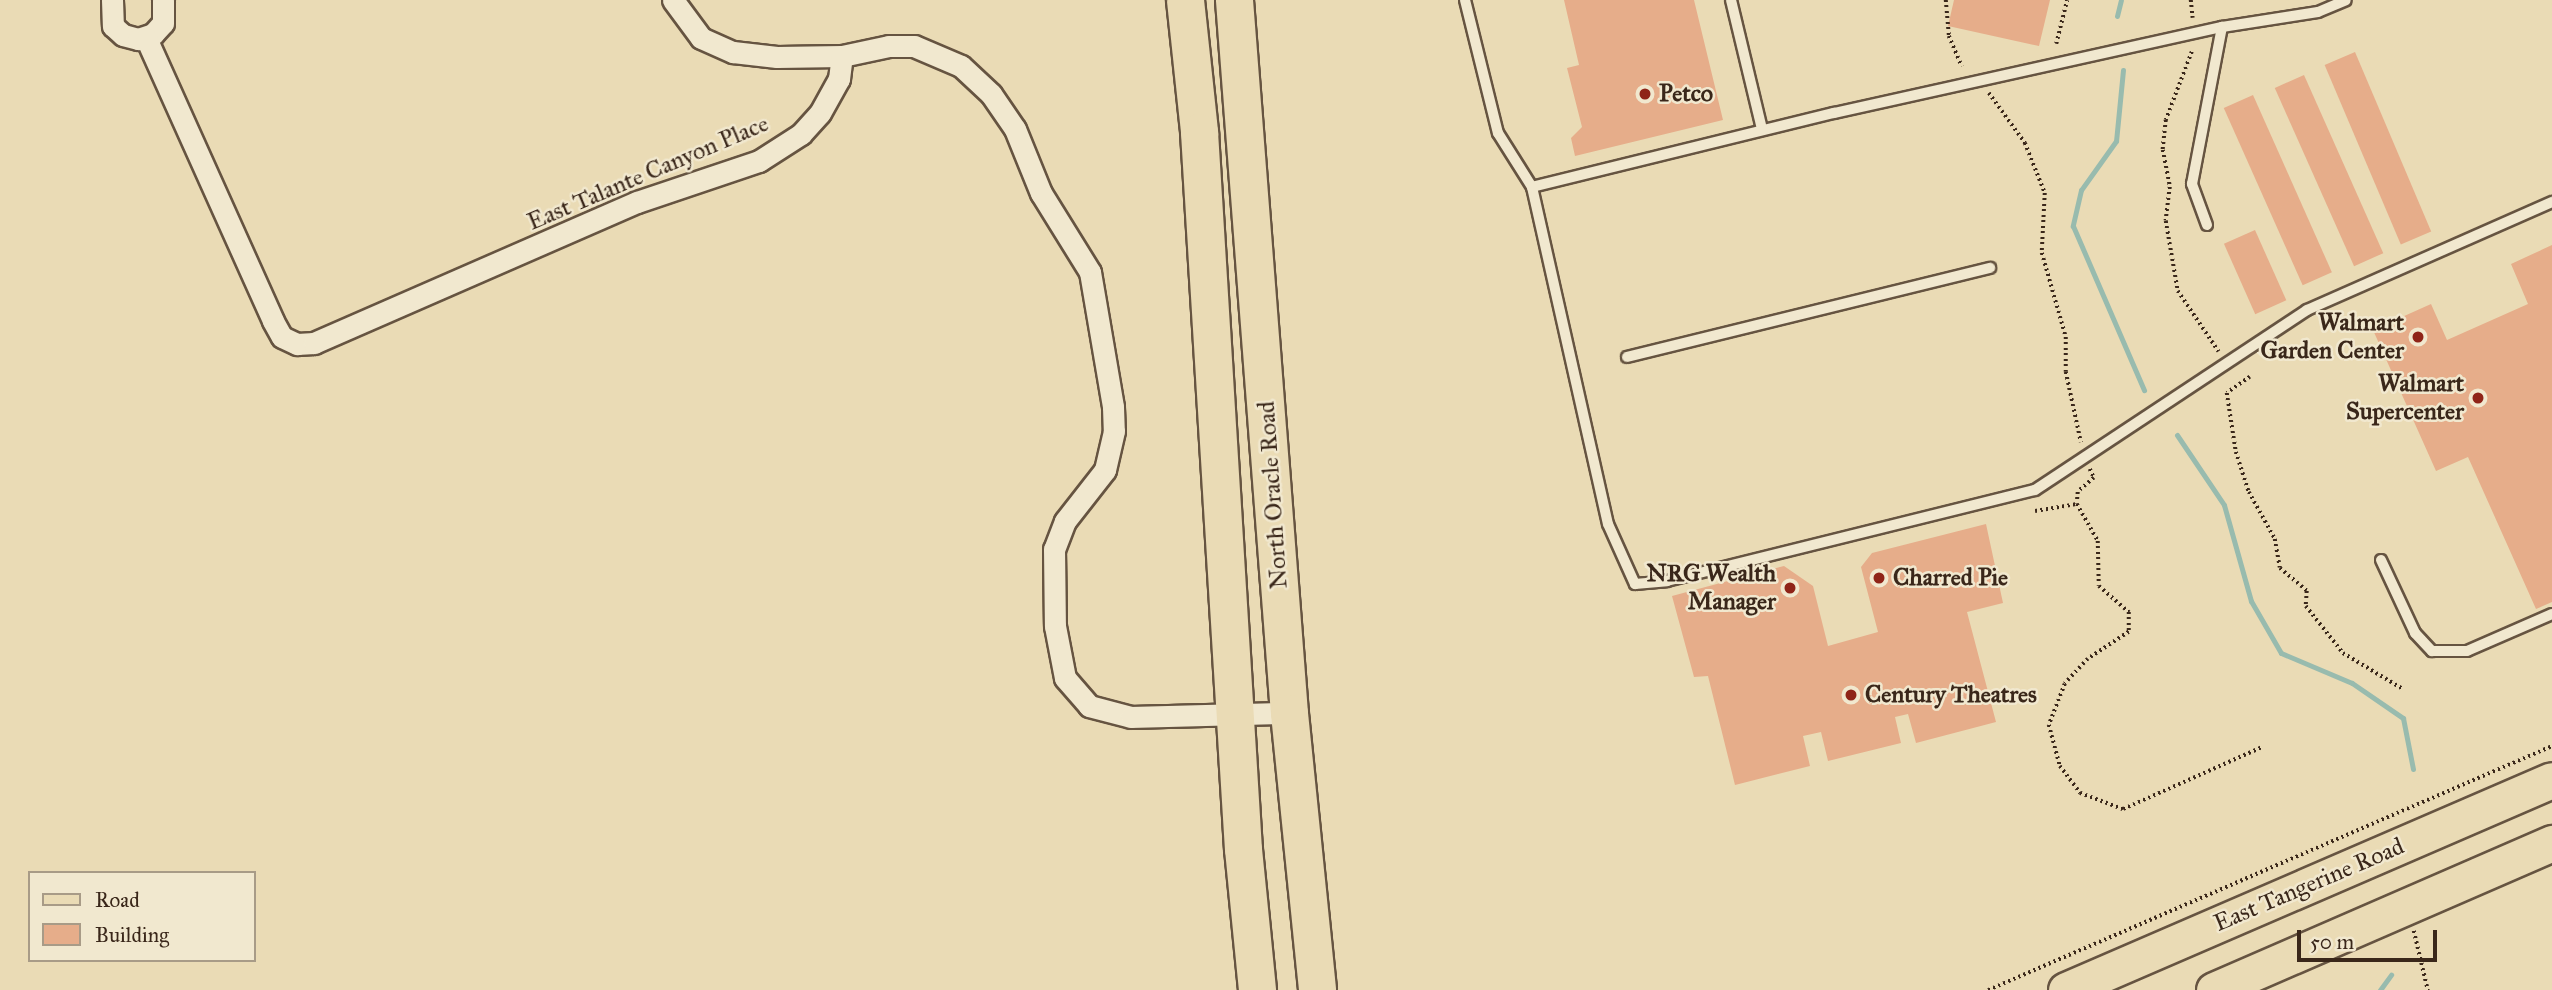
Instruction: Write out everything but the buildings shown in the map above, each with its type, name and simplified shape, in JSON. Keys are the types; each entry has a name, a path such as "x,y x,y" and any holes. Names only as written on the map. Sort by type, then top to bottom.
{"highway":[{"name":"North Oracle Road","path":"1185,0 1200,146 1235,715 1257,990"},
{"name":"North Oracle Road","path":"1234,0 1289,713 1317,990"}],"main road":[{"name":"East Tangerine Road","path":"2066,990 2552,780"},
{"path":"2214,990 2552,843"}],"street":[{"path":"112,0 110,20 118,31 130,38 146,38 163,23 163,0"},
{"path":"673,0 688,27 716,46 777,57 842,56 889,46 914,46 938,54 976,78 1015,129 1041,193 1090,272 1114,431 1105,470 1065,521 1054,548 1055,626 1065,678 1089,706 1131,717 1289,713"},
{"name":"East Talante Canyon Place","path":"146,38 273,321 282,337 298,344 327,338 637,202 759,161 802,134 820,113 839,79 842,56"}],"lane":[{"path":"1465,0 1498,133 1532,187 1608,524 1635,584 1667,581 2035,490 2307,310 2552,202"},
{"path":"1731,0 1762,129"},
{"path":"1532,187 1762,129 2222,27 2318,12 2346,0"},
{"path":"2207,225 2192,184 2222,27"},
{"path":"1627,357 1990,268"},
{"path":"2381,560 2414,633 2431,651 2467,651 2552,614"}],"path":[{"path":"1946,0 1949,36 1962,66"},
{"path":"2056,44 2067,0"},
{"path":"2191,0 2193,18"},
{"path":"2192,52 2166,120 2163,150 2169,187 2166,221 2178,291 2220,355"},
{"path":"1989,92 2025,143 2045,193 2042,253 2066,337 2066,372 2074,428 2082,447 2076,451 2085,458 2094,478 2078,492 2077,504 2098,541 2099,586 2108,599 2122,603 2129,612 2129,632 2088,659 2065,684 2052,711 2049,725 2060,766 2080,793 2123,809 2262,747"},
{"path":"2250,377 2227,393 2236,452 2249,492 2275,539 2280,568 2307,591 2306,606 2343,653 2403,689"},
{"path":"2035,512 2077,504"},
{"path":"1988,990 2552,746"},
{"path":"2407,906 2428,990"}],"waterway":[{"path":"2117,16 2121,0"},
{"path":"2123,70 2116,141 2081,190 2073,226 2144,390"},
{"path":"2177,435 2224,505 2251,601 2281,653 2352,683 2403,718 2413,769"},
{"path":"2380,990 2391,975"}],"place":[{"name":"Petco","path":"1645,94"},
{"name":"Walmart Garden Center","path":"2418,337"},
{"name":"Walmart Supercenter","path":"2478,398"},
{"name":"Charred Pie","path":"1879,578"},
{"name":"NRG Wealth Manager","path":"1790,588"},
{"name":"Century Theatres","path":"1851,695"}]}
